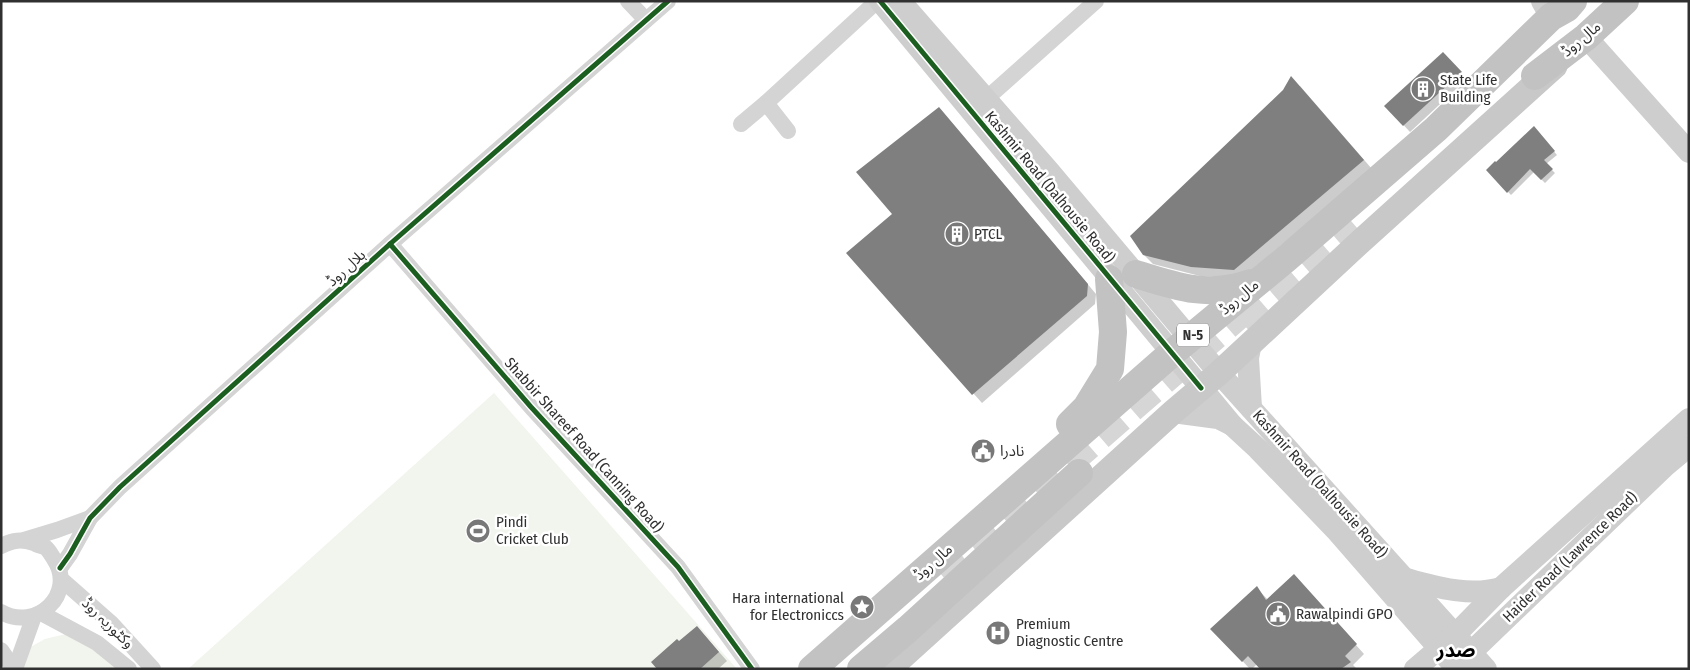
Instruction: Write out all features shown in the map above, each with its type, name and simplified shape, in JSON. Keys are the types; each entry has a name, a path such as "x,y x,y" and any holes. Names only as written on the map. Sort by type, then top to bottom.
{"highway":[{"name":"مال روڈ","path":"1559,6 1527,70 1586,36 1624,1"},
{"name":"مال روڈ","path":"812,669 1021,483 1436,129 1559,6"},
{"path":"1136,274 1179,288 1217,291 1237,288 1260,280"},
{"path":"1021,483 1047,448 1086,408 1110,369 1113,332 1110,278"},
{"path":"861,669 908,629 1079,473"}],"main road":[{"path":"890,669 1173,412 1210,381 1586,36"}],"street":[{"path":"628,1 646,20"},
{"name":"ہلال روڈ","path":"38,615 52,604 59,592 61,573 90,518 120,487 390,244 668,1"},
{"path":"741,124 766,104 878,1"},
{"name":"Kashmir Road (Dalhousie Road)","path":"878,1 1110,278 1181,345"},
{"name":"Kashmir Road (Dalhousie Road)","path":"900,1 1136,274 1181,345 1210,381 1232,425 1258,448 1336,530 1447,641"},
{"path":"986,99 1096,1"},
{"path":"1586,36 1689,152"},
{"path":"766,104 788,131"},
{"name":"Shabbir Shareef Road (Canning Road)","path":"390,244 531,407 678,566 752,669"},
{"path":"1251,343 1248,358 1251,408"},
{"name":"Kashmir Road (Dalhousie Road)","path":"1210,381 1251,408 1406,579 1447,641 1459,664 1486,669"},
{"path":"1173,412 1218,418 1232,425"},
{"path":"1415,669 1447,641 1501,588 1689,419"},
{"name":"Haider Road (Lawrence Road)","path":"1459,664 1665,466 1689,446"},
{"name":"ہلال روڈ","path":"9,541 57,530 90,518"},
{"name":"وکٹوریہ روڈ","path":"9,541 46,548 61,573 153,669"},
{"path":"1406,579 1470,592 1501,588"},
{"path":"1,612 18,618 38,615"},
{"path":"14,669 38,615"},
{"name":"وکٹوریہ روڈ","path":"38,615 97,643 129,669"},
{"path":"1,650 14,669"}],"shaded area":[{"name":"Pindi Cricket Club","path":"494,393 737,669 188,669"},
{"path":"70,633 94,644 117,669 22,669 27,649 45,639"}],"building":[{"name":"State Life Building","path":"1443,52 1462,72 1403,126 1384,106"},
{"path":"1291,76 1364,160 1234,270 1191,267 1143,255 1130,236 1283,90"},
{"name":"PTCL","path":"939,107 1088,284 1087,296 972,395 846,253 892,214 856,172"},
{"path":"1534,126 1555,151 1544,160 1553,169 1541,180 1530,169 1507,193 1486,170"},
{"name":"Rawalpindi GPO","path":"1294,574 1357,644 1345,656 1351,662 1341,669 1260,669 1248,656 1242,662 1210,629 1257,586 1266,600"},
{"path":"697,626 719,652 700,669 657,669 651,662 677,639 679,641"}],"tunnel":[{"path":"1245,326 1358,229"},
{"path":"940,573 1254,302"}],"cycle path":[{"path":"60,568 90,518 120,487 390,244 668,1"},
{"path":"880,1 1201,388"},
{"path":"390,244 531,407 678,567 752,669"}],"place":[{"name":"State Life Building","path":"1423,89"},
{"name":"PTCL","path":"957,234"},
{"name":"نادرا","path":"983,451"},
{"name":"Pindi Cricket Club","path":"478,531"},
{"name":"Hara international for Electroniccs","path":"862,607"},
{"name":"Rawalpindi GPO","path":"1278,614"},
{"name":"Premium Diagnostic Centre","path":"998,633"}],"district":[{"name":"صدر","path":"1456,650"}]}
